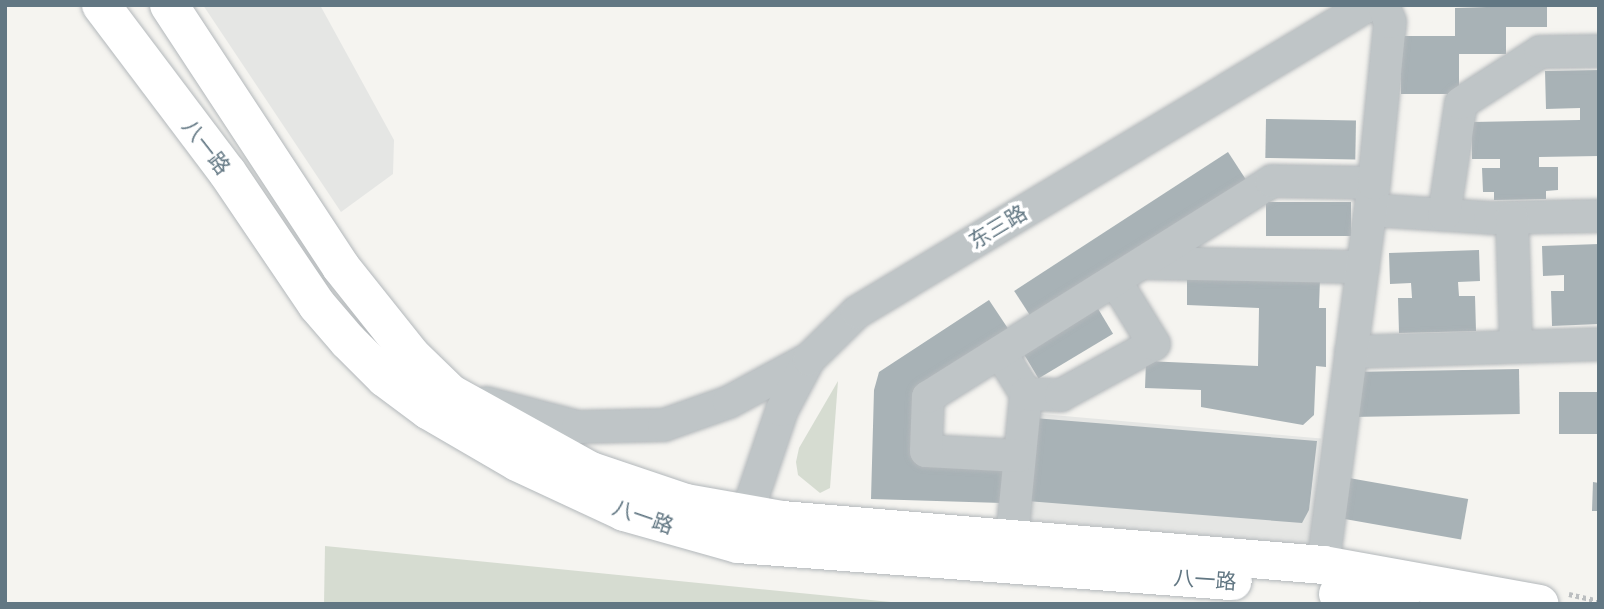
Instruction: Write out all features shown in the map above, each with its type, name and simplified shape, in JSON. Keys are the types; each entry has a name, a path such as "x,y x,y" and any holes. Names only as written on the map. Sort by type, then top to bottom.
{"main road":[{"name":"八一路","path":"101,5 226,172 317,304 385,378 471,437 572,490 659,525 1012,538 1323,565 1540,604"},
{"path":"169,5 341,267 378,317 450,393 557,454 612,480 686,503 741,529"},
{"name":"八一路","path":"741,529 1224,580 1400,604"}],"street":[{"name":"东三路","path":"741,529 782,410 810,359 857,312 1368,5"},
{"path":"1323,565 1373,196 1390,22 1383,5"},
{"path":"1444,215 1461,103 1540,52 1599,51"},
{"path":"1020,456 926,451 928,397 1116,282 1272,181 1373,196 1444,215 1512,218 1599,216"},
{"path":"1512,218 1516,346"},
{"path":"1145,263 1363,267"},
{"path":"1026,394 1061,395 1154,344 1116,282"},
{"path":"1351,352 1599,344"},
{"path":"1000,352 1026,394 1012,538"},
{"path":"450,393 578,427 636,428 700,414 810,359"}],"shaded area":[{"path":"203,5 320,5 394,140 393,174 341,212"},
{"path":"838,381 830,488 820,493 798,475 796,462 799,448"},
{"path":"1030,413 1321,438 1312,545 1021,520"},
{"path":"325,546 911,604 324,604"}],"building":[{"path":"1547,5 1547,27 1506,27 1506,54 1459,54 1459,94 1401,94 1401,36 1455,36 1455,8"},
{"path":"1599,70 1599,156 1539,157 1539,167 1558,167 1558,190 1546,191 1546,199 1494,200 1494,192 1483,192 1482,168 1500,168 1500,159 1472,159 1472,122 1580,120 1580,108 1546,109 1545,71"},
{"path":"1266,119 1356,121 1355,160 1265,158"},
{"path":"1228,152 1250,186 1036,324 1014,291"},
{"path":"1266,202 1351,202 1351,236 1266,236"},
{"path":"1599,244 1599,324 1552,326 1551,291 1564,291 1564,275 1543,276 1542,246"},
{"path":"1479,250 1480,281 1458,282 1459,296 1475,296 1476,331 1399,333 1398,298 1412,298 1411,283 1390,284 1389,253"},
{"path":"1187,276 1320,278 1319,308 1326,308 1326,367 1316,366 1314,415 1303,425 1201,407 1201,390 1145,388 1146,361 1258,366 1259,308 1187,305"},
{"path":"989,300 1009,330 917,390 915,461 1003,463 1002,503 871,499 874,390 879,372"},
{"path":"1094,302 1113,334 1038,379 1019,347"},
{"path":"1519,369 1520,414 1352,417 1351,372"},
{"path":"1559,392 1599,392 1599,434 1559,434"},
{"path":"1034,418 1317,441 1309,510 1302,523 1027,501"},
{"path":"1349,478 1468,499 1461,539 1342,518"},
{"path":"1593,482 1599,483 1599,511 1592,511"}]}
